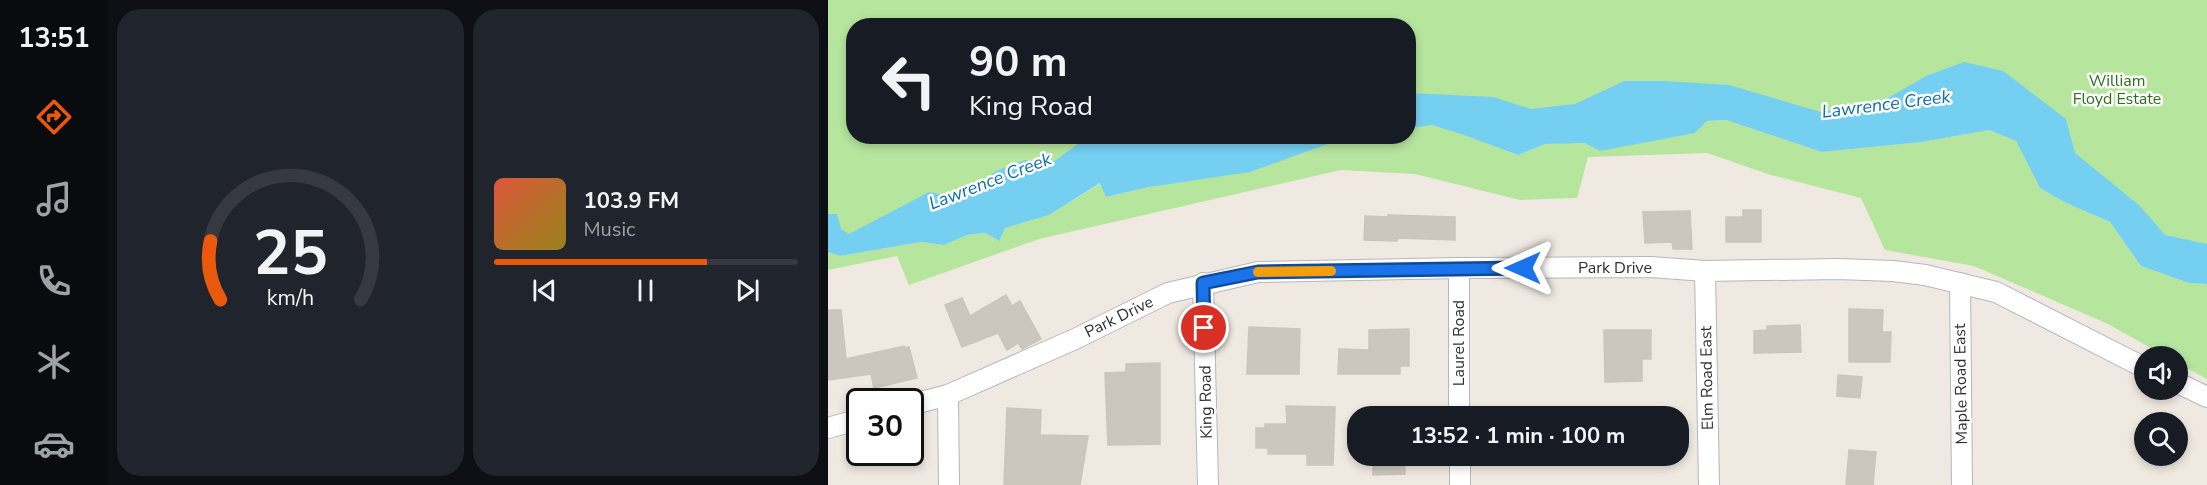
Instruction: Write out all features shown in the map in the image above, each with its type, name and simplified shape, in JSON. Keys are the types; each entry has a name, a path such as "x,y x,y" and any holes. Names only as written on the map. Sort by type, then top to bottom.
{"street":[{"name":"Park Drive","path":"924,401 948,395 1075,339 1168,293 1258,272 1651,267 1705,271 1838,269 1925,274 1996,292 2134,362"},
{"name":"Laurel Road","path":"1459,268 1459,406"},
{"name":"Elm Road East","path":"1705,271 1709,485"},
{"name":"King Road","path":"1203,283 1208,485"},
{"name":"Maple Road East","path":"1960,283 1962,485"},
{"path":"2188,388 2207,397"},
{"path":"948,395 949,485"},
{"path":"828,428 846,423"},
{"path":"1460,466 1460,485"}],"green space":[{"name":"William Floyd Estate","path":"828,0 2207,0 2207,254 2172,251 1997,106 1823,135 1738,110 1487,143 1517,155 1545,144 1695,133 1707,121 1726,120 1822,152 1922,142 1989,130 2016,141 2040,188 2064,202 2110,222 2141,266 2189,283 2207,284 2207,379 2188,369 2188,346 2147,346 2108,324 1974,266 1885,250 1861,198 1771,175 1707,153 1588,157 1577,198 1520,200 1415,174 1341,170 1039,239 909,285 897,256 828,270 828,252 840,256 921,242 944,245 967,235 985,233 998,241 1005,228 1049,215 1101,183 1107,197 1149,187 1066,172 828,250"}],"water":[{"name":"Lawrence Creek","path":"1964,62 2003,71 2066,119 2075,153 2140,206 2165,235 2207,244 2207,284 2189,283 2141,266 2110,222 2064,202 2040,188 2016,141 1989,130 1922,142 1822,152 1726,120 1707,121 1695,133 1600,151 1585,143 1545,144 1518,155 1432,125 1416,127 1416,93 1493,97 1531,109 1575,104 1624,81 1663,81 1729,85 1821,112 1874,106 1926,76"},
{"name":"Lawrence Creek","path":"1078,144 1328,144 1250,172 1149,187 1106,197 1100,183 1049,215 1005,228 999,241 985,233 967,235 944,245 921,242 840,256 828,252 828,214 837,214 841,229 849,234 929,192 960,198 996,171 1025,160 1050,164"}],"building":[{"path":"1743,210 1761,210 1761,242 1726,242 1726,217 1743,217"},
{"path":"1690,211 1692,249 1673,249 1672,242 1645,243 1643,212"},
{"path":"1388,215 1455,217 1455,240 1398,238 1397,241 1364,240 1365,216 1388,217"},
{"path":"1006,295 1012,306 1020,301 1041,339 1022,349 1018,343 1007,350 998,333 962,347 945,305 962,298 970,316"},
{"path":"1849,309 1883,310 1882,332 1891,332 1890,362 1849,362"},
{"path":"828,310 841,310 846,359 904,346 909,347 917,378 874,388 871,374 828,380"},
{"path":"1800,325 1801,352 1754,353 1754,331 1767,330 1767,326"},
{"path":"1249,327 1300,329 1299,374 1247,374"},
{"path":"1409,329 1409,366 1400,366 1400,374 1338,374 1339,349 1369,350 1369,330"},
{"path":"1604,330 1651,330 1651,359 1642,359 1642,381 1605,382"},
{"path":"1160,363 1160,444 1108,445 1105,373 1126,372 1126,364"},
{"path":"1838,375 1862,377 1860,398 1837,396"},
{"path":"1286,406 1335,407 1333,465 1307,465 1307,454 1268,454 1268,448 1256,448 1256,428 1265,428 1265,424 1287,424"},
{"path":"1007,408 1041,410 1040,435 1088,436 1080,485 1004,485"},
{"path":"1849,450 1876,452 1873,485 1846,485"},
{"path":"1373,466 1405,466 1405,474 1373,475"}],"slow traffic":[{"path":"1258,272 1331,271"}],"route":[{"path":"1204,328 1203,283 1258,272 1523,268"}]}
